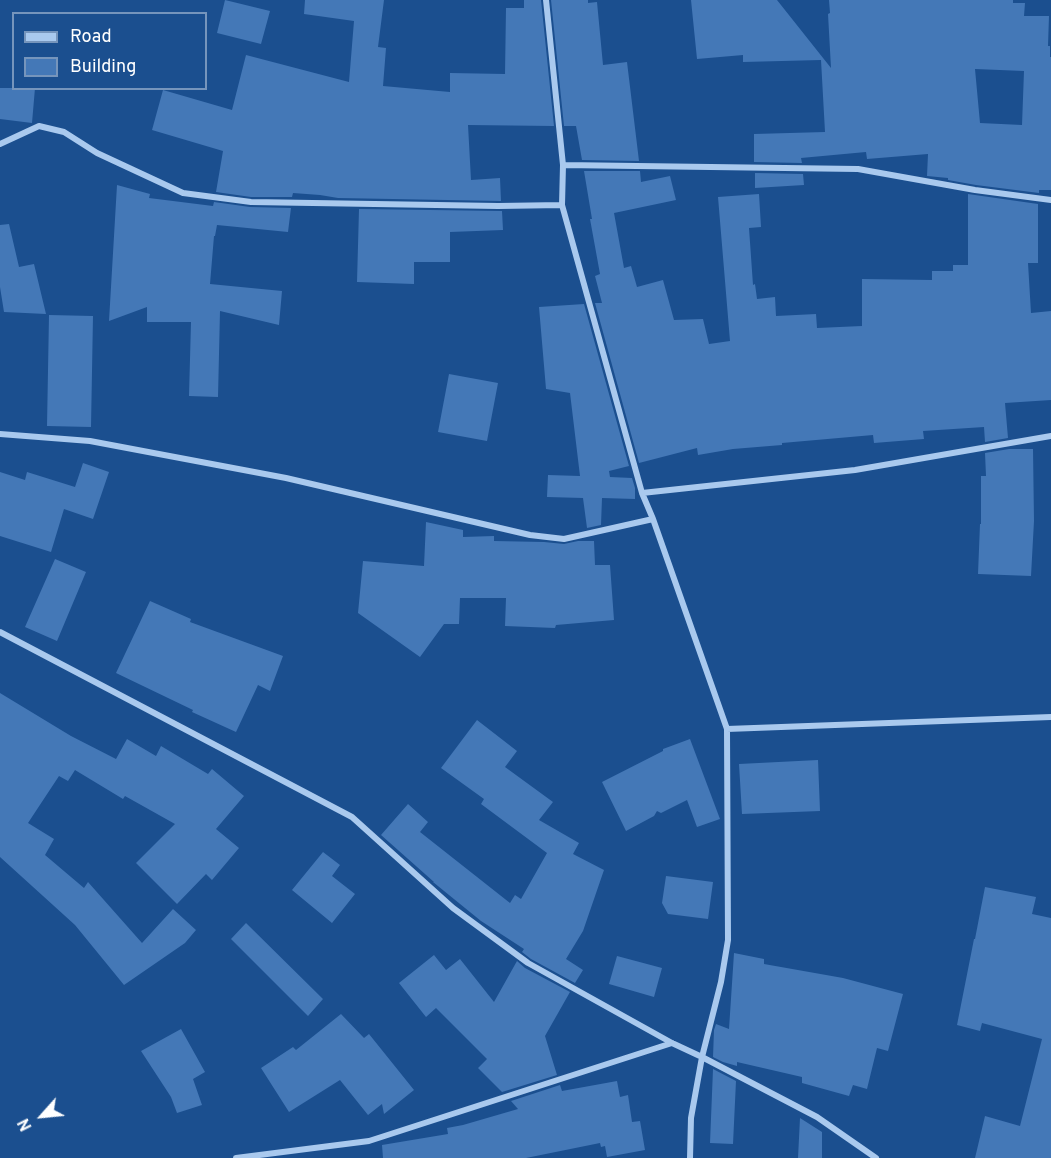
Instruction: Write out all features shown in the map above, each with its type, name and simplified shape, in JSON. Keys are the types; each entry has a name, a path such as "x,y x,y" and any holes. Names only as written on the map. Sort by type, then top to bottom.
{"street":[{"path":"546,0 562,165 562,205 642,493 727,729 728,940 691,1118 690,1158"},
{"path":"0,144 39,126 64,132 97,153 183,194 251,202 562,205"},
{"path":"562,165 858,169 975,190 1051,200"},
{"path":"0,434 90,441 286,478 530,536 564,539 653,519"},
{"path":"642,493 855,470 1051,436"},
{"path":"0,632 352,817 453,908 528,963 672,1043 817,1117 876,1158"},
{"path":"727,729 1051,717"},
{"path":"236,1158 369,1141 672,1043"}],"building":[{"path":"225,0 270,11 261,44 217,33"},
{"path":"305,0 384,0 378,47 386,48 383,86 450,92 450,73 505,74 506,8 524,8 524,0 541,0 554,126 468,125 471,180 500,178 501,201 338,198 293,193 292,197 251,197 216,192 223,151 152,130 163,90 232,110 246,55 349,82 354,21 304,14"},
{"path":"551,0 597,2 603,65 627,62 639,161 582,160 576,126 564,126"},
{"path":"691,0 777,0 831,68 829,0 1013,0 1013,3 1025,3 1024,16 1049,16 1051,190 1039,190 1039,193 927,176 928,154 867,159 866,152 801,158 802,163 754,162 754,134 825,132 821,60 743,62 743,55 697,59","holes":["975,69 1024,71 1022,125 980,123"]},
{"path":"0,88 35,90 32,123 0,119"},
{"path":"584,171 640,171 641,182 670,176 676,200 614,213 624,268 631,266 637,287 663,280 674,320 703,319 709,344 730,341 718,197 759,194 761,227 749,228 753,285 755,284 757,299 775,297 776,316 816,314 817,328 862,326 862,279 932,280 932,271 953,271 953,265 968,265 968,194 1038,204 1038,263 1028,263 1031,313 1051,311 1051,400 1005,403 1008,438 985,442 984,427 923,431 924,439 874,443 873,435 782,443 782,445 733,449 698,455 697,448 639,463 595,303 602,303 595,276 600,274"},
{"path":"755,173 803,174 804,185 755,188"},
{"path":"117,185 150,194 149,198 213,206 214,202 250,207 291,208 288,232 217,225 210,284 282,291 279,325 220,311 218,397 189,396 191,322 147,322 147,307 109,321"},
{"path":"359,209 502,211 503,230 450,232 450,262 414,262 414,284 357,282"},
{"path":"9,224 19,267 34,264 46,314 4,312 0,287 0,225"},
{"path":"584,304 629,466 609,471 610,477 632,478 635,488 635,499 602,498 601,525 587,528 583,498 547,497 548,475 580,476 570,393 546,389 539,307"},
{"path":"49,315 93,316 91,427 47,426"},
{"path":"449,374 498,383 487,441 438,432"},
{"path":"1009,449 1033,449 1034,521 1031,576 978,574 981,476 986,476 985,453"},
{"path":"83,463 109,472 93,519 64,509 51,552 0,536 0,472 25,480 27,472 75,487"},
{"path":"426,522 463,530 463,537 494,536 494,541 564,544 594,541 595,565 610,565 614,620 556,625 555,628 505,626 506,598 460,598 459,624 444,624 420,657 358,613 363,561 424,566"},
{"path":"55,559 86,572 57,641 25,627"},
{"path":"150,601 191,619 190,622 283,656 270,691 258,685 236,732 116,673"},
{"path":"0,693 71,736 116,759 127,739 156,756 161,746 208,774 212,769 244,796 216,829 239,848 212,880 206,874 177,904 136,863 175,824 125,796 123,799 75,770 68,781 59,776 28,823 54,839 45,855 84,888 88,882 142,943 173,909 196,930 185,943 124,985 75,925 0,857"},
{"path":"477,720 517,751 505,767 553,802 539,820 579,843 573,854 604,870 583,931 566,959 583,970 575,983 531,959 522,952 524,949 481,921 381,835 408,804 428,822 420,832 510,903 515,895 521,899 547,853 481,804 484,799 441,768"},
{"path":"690,739 720,819 697,827 687,800 661,813 657,811 654,816 626,831 602,782 663,749"},
{"path":"818,760 820,811 742,814 739,764"},
{"path":"323,852 340,865 332,876 355,894 332,923 292,890"},
{"path":"666,876 713,882 708,919 668,914 662,903"},
{"path":"985,887 1036,897 1032,914 1051,918 1051,1158 975,1158 985,1116 1020,1126 1042,1039 982,1023 980,1031 957,1025"},
{"path":"246,923 323,999 308,1016 231,939"},
{"path":"734,953 764,959 764,964 843,978 903,994 888,1051 877,1048 867,1089 853,1085 849,1096 802,1083 802,1077 737,1062 737,1066 713,1057 716,1024 729,1029"},
{"path":"434,955 446,970 460,959 494,1002 517,961 525,968 570,992 545,1036 557,1075 502,1092 478,1068 487,1059 436,1008 426,1017 399,983"},
{"path":"617,956 662,968 654,997 609,984"},
{"path":"341,1014 364,1038 369,1034 414,1090 384,1114 382,1104 368,1115 340,1080 289,1112 261,1068 293,1047 296,1050"},
{"path":"181,1029 205,1072 193,1079 202,1105 177,1113 171,1097 141,1051"},
{"path":"713,1069 736,1081 733,1144 710,1143"},
{"path":"617,1081 620,1097 628,1095 632,1122 640,1121 645,1150 607,1157 605,1146 601,1147 600,1143 526,1158 383,1158 382,1145 448,1134 447,1128 518,1109 511,1101 560,1085 562,1091"},
{"path":"800,1118 822,1132 822,1158 798,1158"}]}
